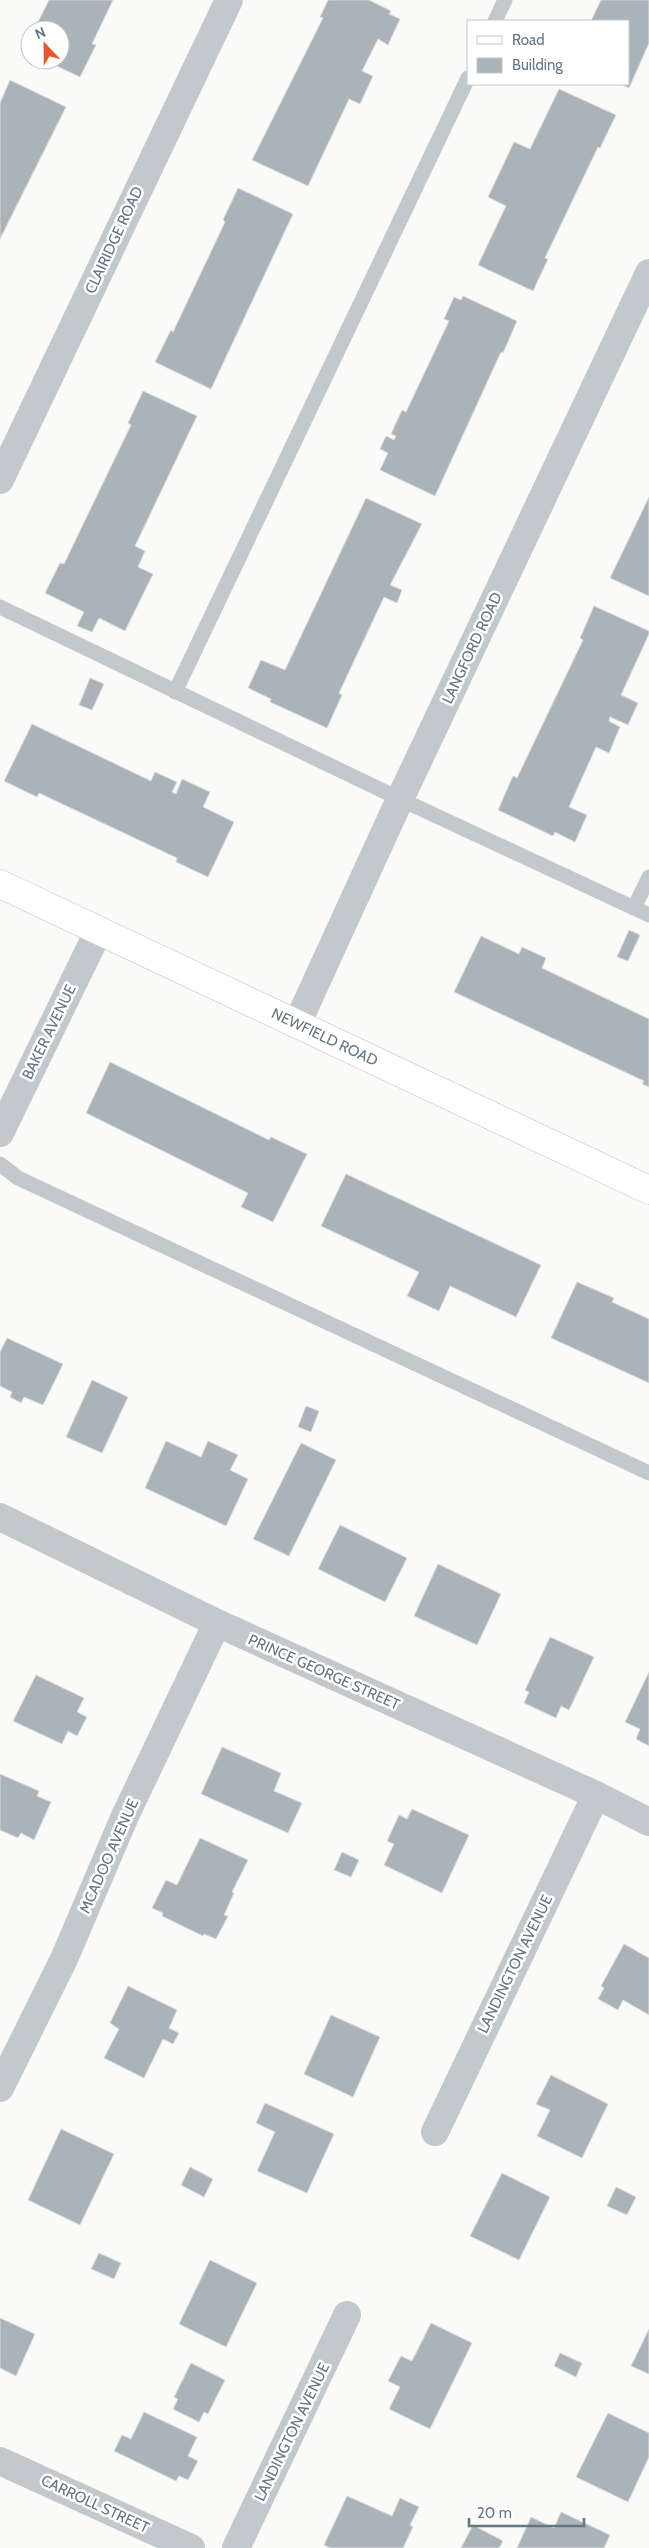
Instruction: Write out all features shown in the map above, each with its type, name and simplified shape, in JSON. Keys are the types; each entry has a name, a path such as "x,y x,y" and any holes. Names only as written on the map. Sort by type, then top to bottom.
{"street":[{"name":"CLAIRIDGE ROAD","path":"0,480 229,0"},
{"name":"LANGFORD ROAD","path":"298,1024 400,800 649,273"},
{"name":"NEWFIELD ROAD","path":"0,884 649,1190"},
{"name":"BAKER AVENUE","path":"0,1134 99,930"},
{"name":"PRINCE GEORGE STREET","path":"0,1517 217,1623 596,1795 649,1822"},
{"name":"MCADOO AVENUE","path":"0,2088 64,1959 125,1816 217,1623"},
{"name":"LANDINGTON AVENUE","path":"435,2132 596,1795"},
{"name":"LANDINGTON AVENUE","path":"236,2548 347,2315"},
{"name":"CARROLL STREET","path":"0,2461 190,2548"}],"lane":[{"path":"495,20 505,0"},
{"path":"175,692 467,80"},
{"path":"0,607 400,800 649,915"},
{"path":"634,908 649,877"},
{"path":"0,1164 18,1178 649,1473"}],"building":[{"path":"49,0 113,0 92,44 96,45 80,77 65,70 70,70 70,20 39,20"},
{"path":"328,0 369,0 391,11 389,14 400,19 388,45 378,39 362,71 373,76 360,104 349,99 308,186 252,160 323,18 320,17"},
{"path":"601,0 649,0 649,43 629,88 622,85 629,85 629,20 591,20"},
{"path":"10,80 66,107 0,239 0,103"},
{"path":"559,89 616,115 600,148 598,147 545,258 548,259 533,291 478,265 506,206 488,197 514,142 530,149"},
{"path":"238,188 293,214 211,389 155,362 171,330 173,332 225,222 223,220"},
{"path":"463,296 517,321 435,496 380,470 388,453 380,449 386,436 394,440 396,436 391,434 402,410 406,412 449,321 444,319 454,297 461,300"},
{"path":"143,391 197,416 135,546 145,551 138,567 153,574 125,631 99,618 92,632 77,626 84,612 45,593 60,563 64,564 131,425 128,423"},
{"path":"649,497 649,596 610,578"},
{"path":"366,498 422,524 390,585 402,590 397,603 384,597 339,693 342,695 327,728 270,702 271,699 248,688 261,660 285,670"},
{"path":"594,606 649,631 649,634 621,695 638,703 628,725 610,717 609,721 620,727 609,753 596,747 569,807 587,815 575,842 555,832 553,836 498,810 513,776 517,778 583,640 580,638"},
{"path":"90,678 104,684 92,710 79,705"},
{"path":"32,724 151,781 155,772 177,782 172,792 176,794 182,779 210,792 203,807 234,822 208,877 176,862 177,858 39,793 37,797 4,781"},
{"path":"629,930 640,935 628,961 617,957"},
{"path":"481,936 519,954 522,947 546,958 542,968 649,1019 649,1087 642,1084 644,1081 454,992"},
{"path":"110,1062 269,1140 271,1137 307,1154 273,1222 241,1207 248,1193 86,1113"},
{"path":"346,1174 541,1265 516,1317 450,1286 439,1311 407,1296 419,1272 321,1226"},
{"path":"577,1282 614,1298 612,1302 649,1319 649,1383 551,1338"},
{"path":"7,1338 63,1364 43,1405 24,1397 21,1403 10,1397 12,1392 0,1386 0,1352"},
{"path":"92,1380 128,1397 102,1453 66,1437"},
{"path":"306,1406 319,1411 311,1432 298,1427"},
{"path":"166,1441 201,1457 208,1441 238,1455 230,1470 248,1479 226,1526 145,1488"},
{"path":"301,1443 336,1460 289,1556 253,1539"},
{"path":"340,1525 407,1558 385,1602 318,1569"},
{"path":"438,1564 501,1594 477,1645 414,1616"},
{"path":"550,1637 594,1657 569,1710 561,1706 556,1718 524,1703 529,1692 525,1690"},
{"path":"649,1672 649,1746 636,1739 640,1729 625,1722"},
{"path":"36,1675 84,1698 77,1712 87,1717 77,1736 68,1731 62,1744 13,1721"},
{"path":"222,1747 281,1773 274,1791 302,1803 288,1833 201,1794"},
{"path":"0,1774 39,1791 37,1796 51,1802 34,1840 21,1833 18,1838 0,1830"},
{"path":"412,1809 469,1835 442,1893 384,1865 394,1844 387,1841 399,1815 407,1819"},
{"path":"200,1838 248,1860 232,1892 234,1893 224,1915 228,1916 216,1939 204,1934 203,1936 162,1916 163,1913 152,1908 166,1880 177,1885"},
{"path":"342,1852 359,1860 351,1877 334,1870"},
{"path":"624,1944 649,1958 649,2015 623,2000 618,2010 598,1999 604,1988 601,1986"},
{"path":"128,1986 177,2010 169,2028 179,2033 173,2044 163,2039 144,2078 104,2058 119,2029 110,2023"},
{"path":"331,2015 380,2037 353,2097 304,2074"},
{"path":"551,2075 608,2104 582,2158 537,2136 550,2110 536,2104"},
{"path":"265,2103 334,2134 307,2193 257,2171 275,2132 256,2123"},
{"path":"61,2129 114,2154 80,2225 28,2200"},
{"path":"190,2167 213,2179 204,2197 181,2185"},
{"path":"502,2173 550,2197 519,2260 470,2236"},
{"path":"616,2187 636,2197 627,2215 607,2206"},
{"path":"99,2253 121,2263 114,2279 91,2269"},
{"path":"210,2260 257,2283 226,2347 179,2324"},
{"path":"0,2318 35,2334 16,2376 0,2368"},
{"path":"431,2323 472,2343 430,2429 389,2409 400,2387 388,2381 401,2356 412,2361"},
{"path":"649,2329 649,2374 631,2366"},
{"path":"560,2353 582,2363 576,2377 554,2366"},
{"path":"191,2363 225,2380 208,2414 204,2412 199,2422 173,2409 178,2399 174,2397"},
{"path":"144,2412 197,2437 188,2456 198,2461 188,2480 179,2476 176,2481 114,2451 122,2435 131,2439"},
{"path":"608,2413 649,2433 649,2457 628,2502 576,2477"},
{"path":"347,2496 392,2516 400,2498 419,2507 410,2525 413,2527 403,2548 330,2548 324,2545"},
{"path":"561,2512 610,2535 604,2548 517,2548 531,2517 554,2528"},
{"path":"473,2525 503,2541 499,2548 461,2548"}]}
